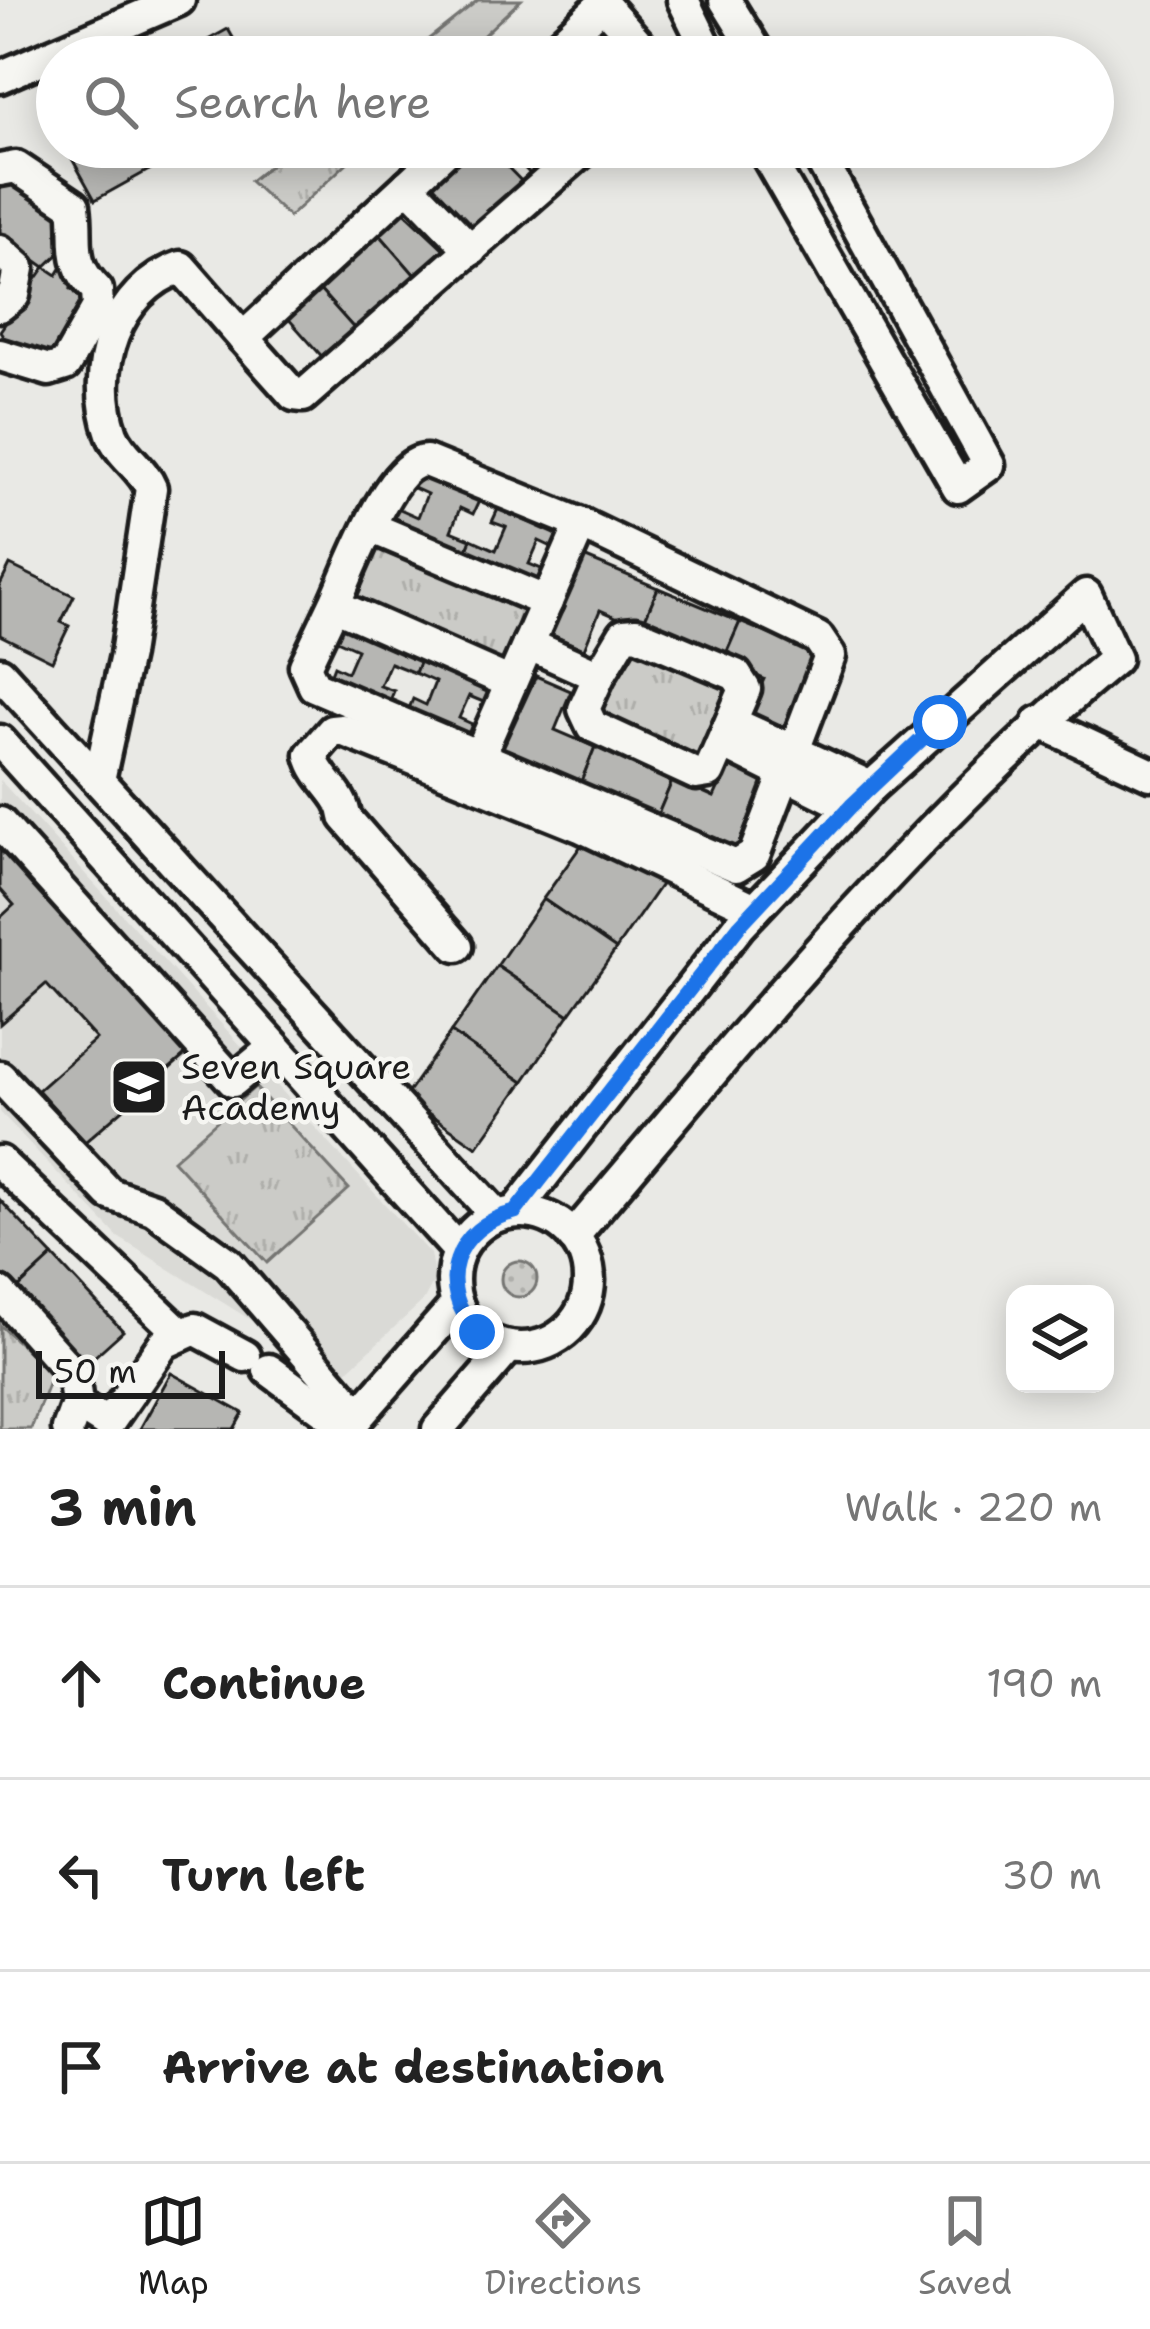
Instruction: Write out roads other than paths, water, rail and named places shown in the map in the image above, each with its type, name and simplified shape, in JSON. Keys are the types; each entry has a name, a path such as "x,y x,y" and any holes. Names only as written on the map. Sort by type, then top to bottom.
{"street":[{"path":"75,36 123,10 179,0"},
{"path":"683,0 700,36"},
{"path":"725,0 747,36"},
{"path":"570,36 606,4 633,36"},
{"path":"0,76 36,57"},
{"path":"0,170 16,167 74,206 72,248 78,272 97,290 98,307 65,365 49,370 0,355"},
{"path":"244,338 427,168"},
{"path":"99,780 126,655 151,488 111,432 109,340 131,301 181,267 300,397 563,168"},
{"path":"774,168 958,487 989,465 826,168"},
{"path":"409,185 471,250"},
{"path":"0,251 19,268 14,295 0,306"},
{"path":"412,461 427,461 581,524 818,638 830,656 754,855 736,866 314,686 305,666 370,526 403,468 412,461"},
{"path":"479,756 581,524"},
{"path":"370,526 547,602"},
{"path":"506,1214 755,909 861,796 1086,595 1115,659 1039,722 807,960 573,1237"},
{"path":"334,605 512,683"},
{"path":"636,632 743,680 727,733 704,776 592,726 584,709 615,644 624,634 636,632"},
{"path":"528,644 599,676"},
{"path":"0,673 506,1214"},
{"path":"1039,722 1150,774"},
{"path":"457,946 345,818 344,805 315,772 311,755 332,730 342,730 580,826 755,909"},
{"path":"727,733 861,796"},
{"path":"0,741 459,1252"},
{"path":"102,852 139,821"},
{"path":"0,823 233,1081 272,1048"},
{"path":"0,1077 110,1194 153,1209 228,1263 351,1424"},
{"path":"0,1162 180,1333"},
{"path":"506,1214 548,1217 573,1237 589,1278 576,1320 539,1346 509,1347 477,1332 457,1304 453,1268 459,1252 482,1224 506,1214"},
{"path":"0,1293 73,1374 72,1417 107,1427 154,1357 180,1333 195,1329 351,1424"},
{"path":"351,1424 457,1304"},
{"path":"437,1429 509,1347"}],"place":[{"name":"Seven Square Academy","path":"139,1087"}]}
